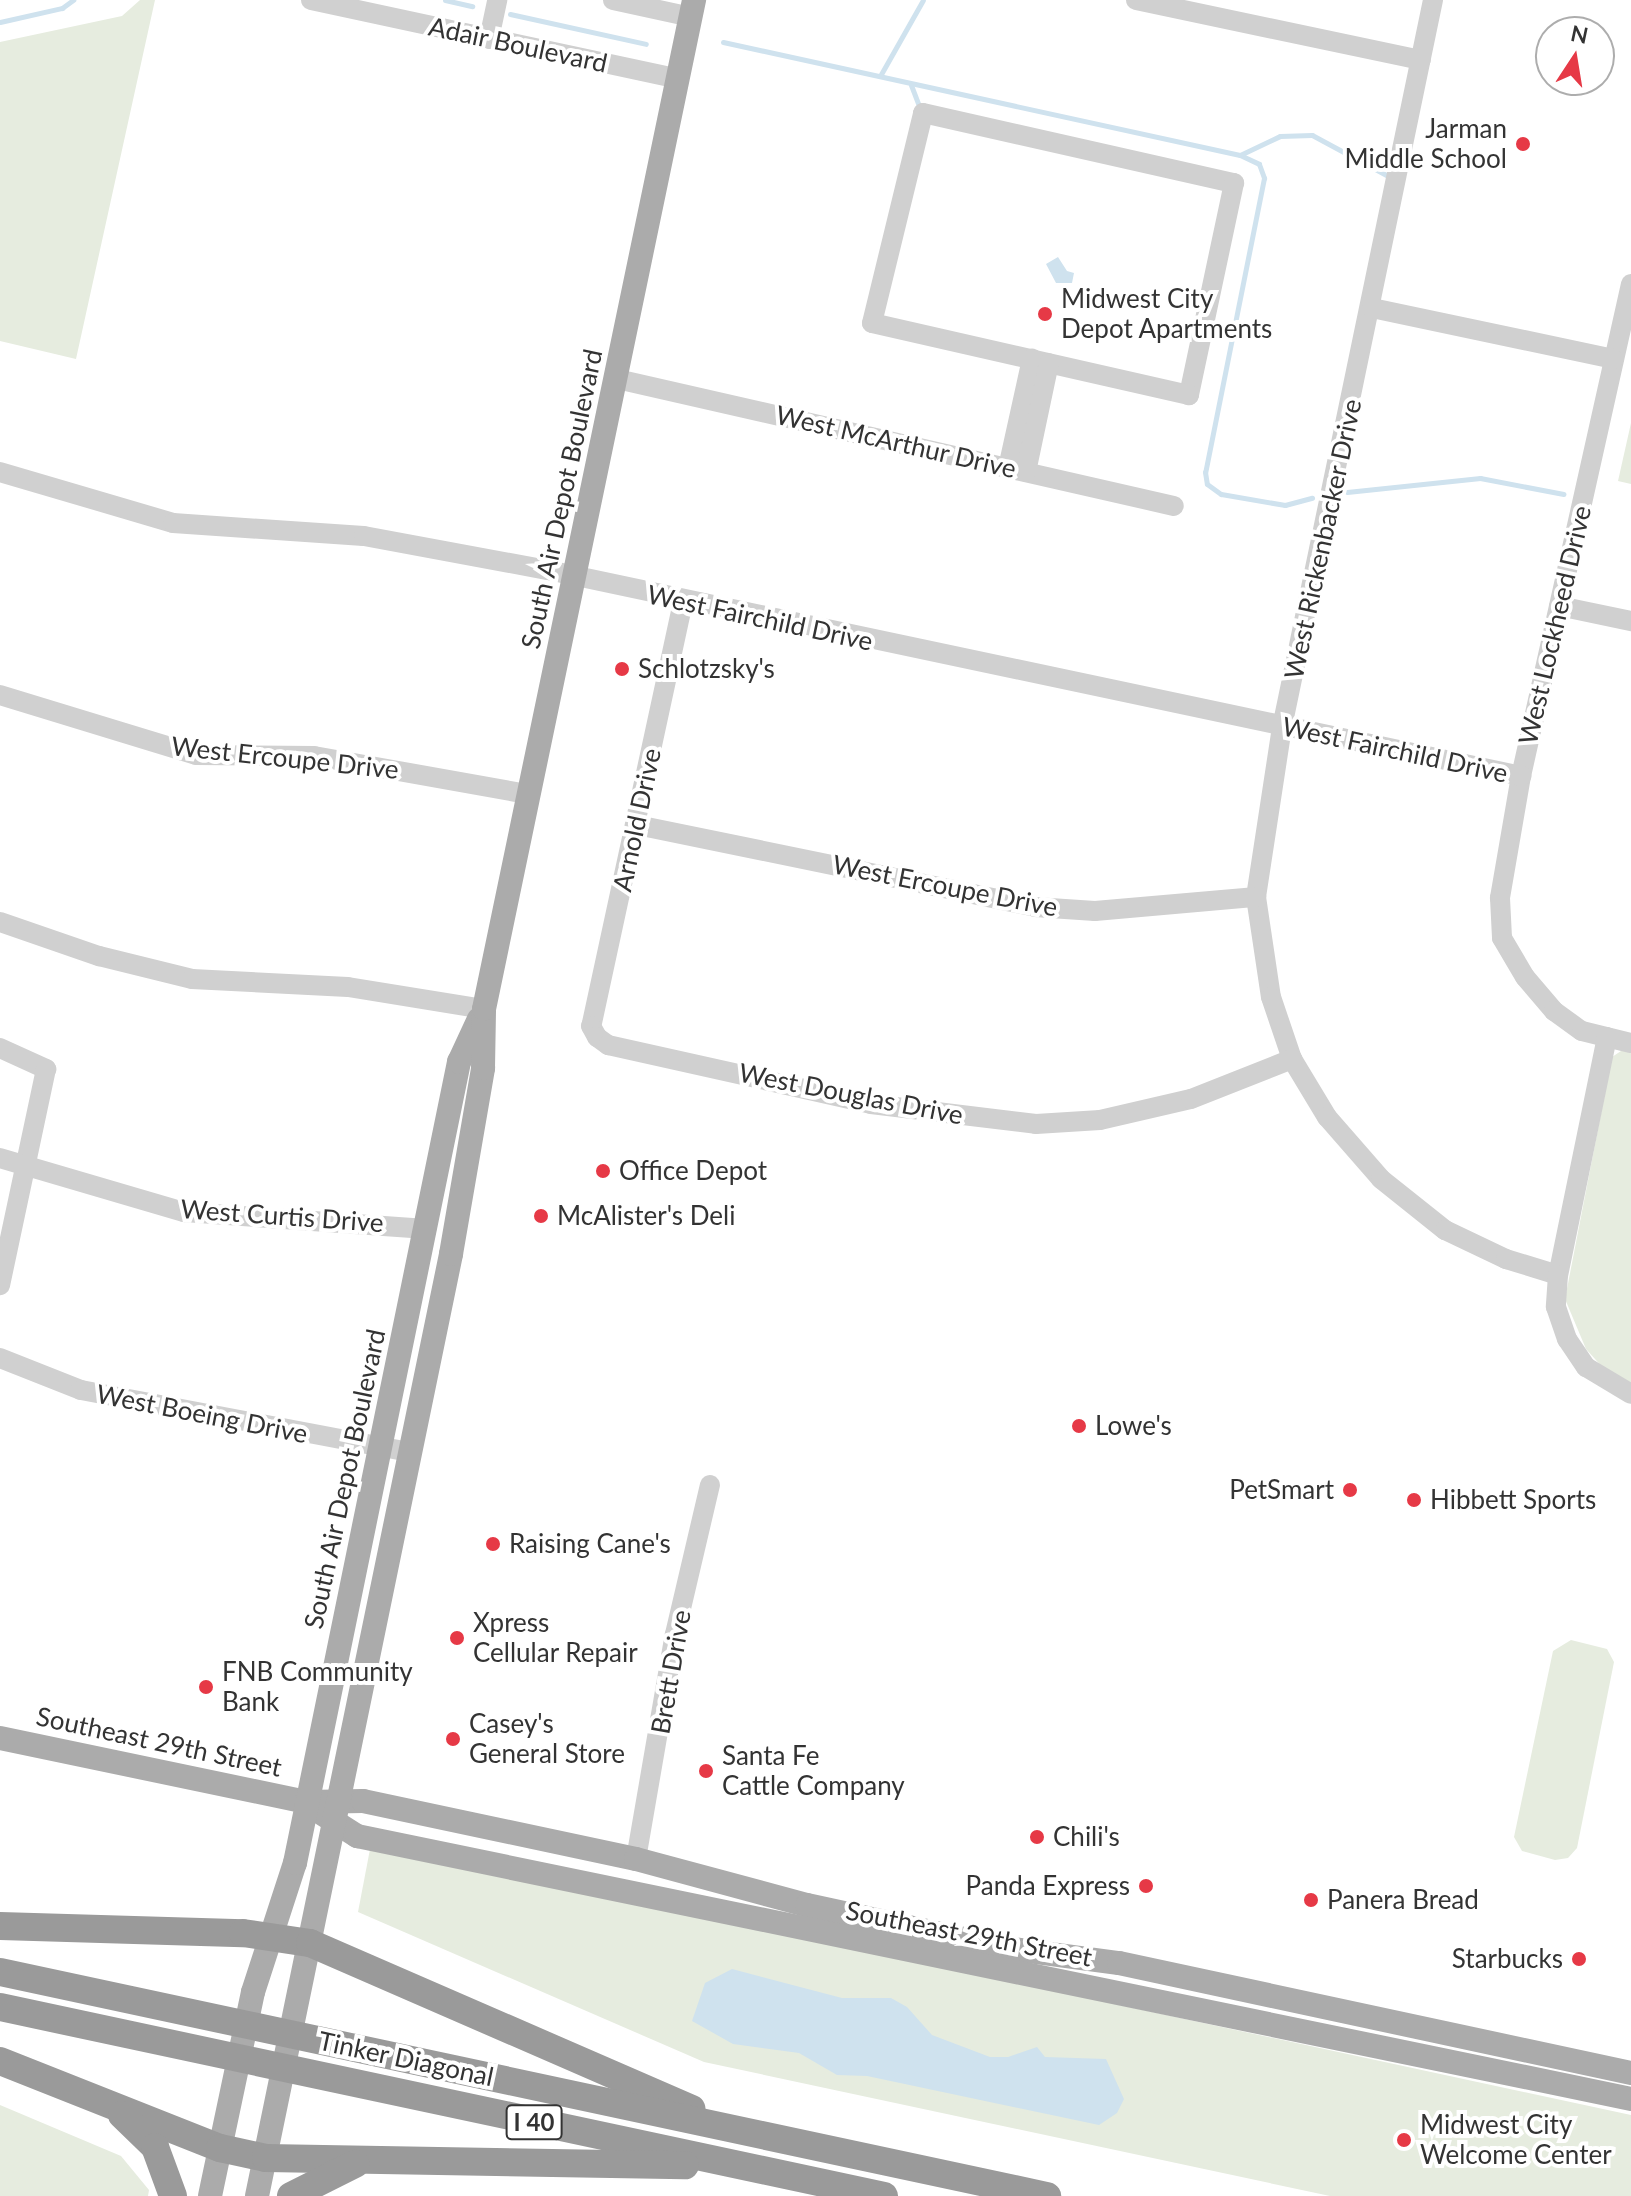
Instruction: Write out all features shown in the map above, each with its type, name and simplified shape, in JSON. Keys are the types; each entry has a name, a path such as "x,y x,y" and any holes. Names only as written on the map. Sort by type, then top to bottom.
{"highway":[{"path":"0,1926 271,1936 310,1943 735,2130"},
{"name":"Tinker Diagonal","path":"0,1972 1047,2196"},
{"name":"Tinker Diagonal","path":"0,2007 884,2196"},
{"path":"0,2061 220,2148 266,2158 620,2168 730,2163"},
{"path":"112,2107 155,2147 173,2196"},
{"path":"291,2196 333,2171 367,2161"}],"main road":[{"name":"South Air Depot Boulevard","path":"210,2196 253,1992 295,1863 306,1802 396,1450 483,1068 484,1009 692,9"},
{"name":"South Air Depot Boulevard","path":"257,2196 336,1810 396,1450 417,1274 459,1062 484,1009"},
{"name":"Southeast 29th Street","path":"0,1738 336,1810 636,1859 807,1905 1006,1948 1119,1963 1631,2073"},
{"name":"Southeast 29th Street","path":"336,1810 357,1836 642,1899 988,1970 1133,1994 1631,2099"}],"street":[{"name":"Adair Boulevard","path":"311,0 678,79"},
{"path":"489,39 497,0"},
{"path":"613,0 692,9"},
{"path":"1136,0 1421,60"},
{"name":"West Rickenbacker Drive","path":"1433,0 1372,308 1282,727 1256,897 1271,997 1292,1059 1327,1117 1405,1202 1479,1248 1558,1275"},
{"path":"923,113 1234,183 1189,395 1040,361 872,323 923,113"},
{"name":"West Lockheed Drive","path":"1631,284 1521,776 1504,865 1502,938 1525,977 1554,1011 1582,1031 1631,1043"},
{"path":"1372,308 1614,359"},
{"path":"1017,470 1040,361"},
{"name":"West McArthur Drive","path":"617,379 1174,506"},
{"name":"West Fairchild Drive","path":"0,472 173,523 364,536 1521,776"},
{"name":"Arnold Drive","path":"597,1037 591,1026 683,602"},
{"path":"1559,606 1631,621"},
{"name":"West Ercoupe Drive","path":"0,695 196,755 314,756 528,794"},
{"name":"West Ercoupe Drive","path":"637,825 1035,907 1095,911 1256,897"},
{"path":"0,922 99,956 192,979 348,987 484,1009"},
{"name":"West Douglas Drive","path":"597,1037 608,1045 871,1104 1036,1124 1100,1120 1191,1099 1292,1059"},
{"path":"1607,1037 1558,1275 1556,1307 1571,1347 1598,1378 1631,1394"},
{"path":"0,1048 46,1069 0,1285"},
{"name":"West Curtis Drive","path":"0,1158 184,1212 426,1229"},
{"name":"West Boeing Drive","path":"0,1358 81,1390 396,1450"},
{"name":"Brett Drive","path":"636,1859 675,1634 710,1485"}],"shaded area":[{"path":"140,0 155,0 76,359 0,341 0,42 122,16"},
{"path":"1631,423 1631,484 1618,481"},
{"path":"1624,1049 1631,1051 1631,1384 1604,1369 1586,1349 1565,1299 1612,1057"},
{"path":"1571,1640 1607,1649 1614,1662 1577,1848 1568,1858 1555,1860 1522,1851 1514,1837 1553,1651"},
{"path":"371,1844 1631,2115 1631,2196 1330,2196 704,2062 358,1912"},
{"path":"0,2105 121,2156 149,2190 148,2196 0,2196"}],"water":[{"path":"1058,257 1067,271 1074,273 1072,283 1056,283 1046,264"},
{"path":"732,1969 842,1998 891,1998 907,2007 932,2035 990,2057 1008,2057 1037,2047 1045,2057 1106,2059 1124,2099 1117,2113 1099,2125 867,2076 837,2075 799,2053 733,2044 692,2021 705,1983"}],"waterway":[{"path":"0,22 62,8 73,0"},
{"path":"445,0 472,6"},
{"path":"880,76 923,0"},
{"path":"510,14 646,44"},
{"path":"723,42 1240,155 1259,164 1264,178 1205,472 1207,484 1221,494 1285,505 1312,498"},
{"path":"911,85 920,109"},
{"path":"1240,155 1280,136 1312,135 1390,177"},
{"path":"1347,492 1480,478 1563,494"}],"place":[{"name":"Jarman Middle School","path":"1523,144"},
{"name":"Midwest City Depot Apartments","path":"1045,314"},
{"name":"Schlotzsky's","path":"622,669"},
{"name":"Office Depot","path":"603,1171"},
{"name":"McAlister's Deli","path":"541,1216"},
{"name":"Lowe's","path":"1079,1426"},
{"name":"PetSmart","path":"1350,1490"},
{"name":"Hibbett Sports","path":"1414,1500"},
{"name":"Raising Cane's","path":"493,1544"},
{"name":"Xpress Cellular Repair","path":"457,1638"},
{"name":"FNB Community Bank","path":"206,1687"},
{"name":"Casey's General Store","path":"453,1739"},
{"name":"Santa Fe Cattle Company","path":"706,1771"},
{"name":"Chili's","path":"1037,1837"},
{"name":"Panda Express","path":"1146,1886"},
{"name":"Panera Bread","path":"1311,1900"},
{"name":"Starbucks","path":"1579,1959"},
{"name":"Midwest City Welcome Center","path":"1404,2140"}]}
